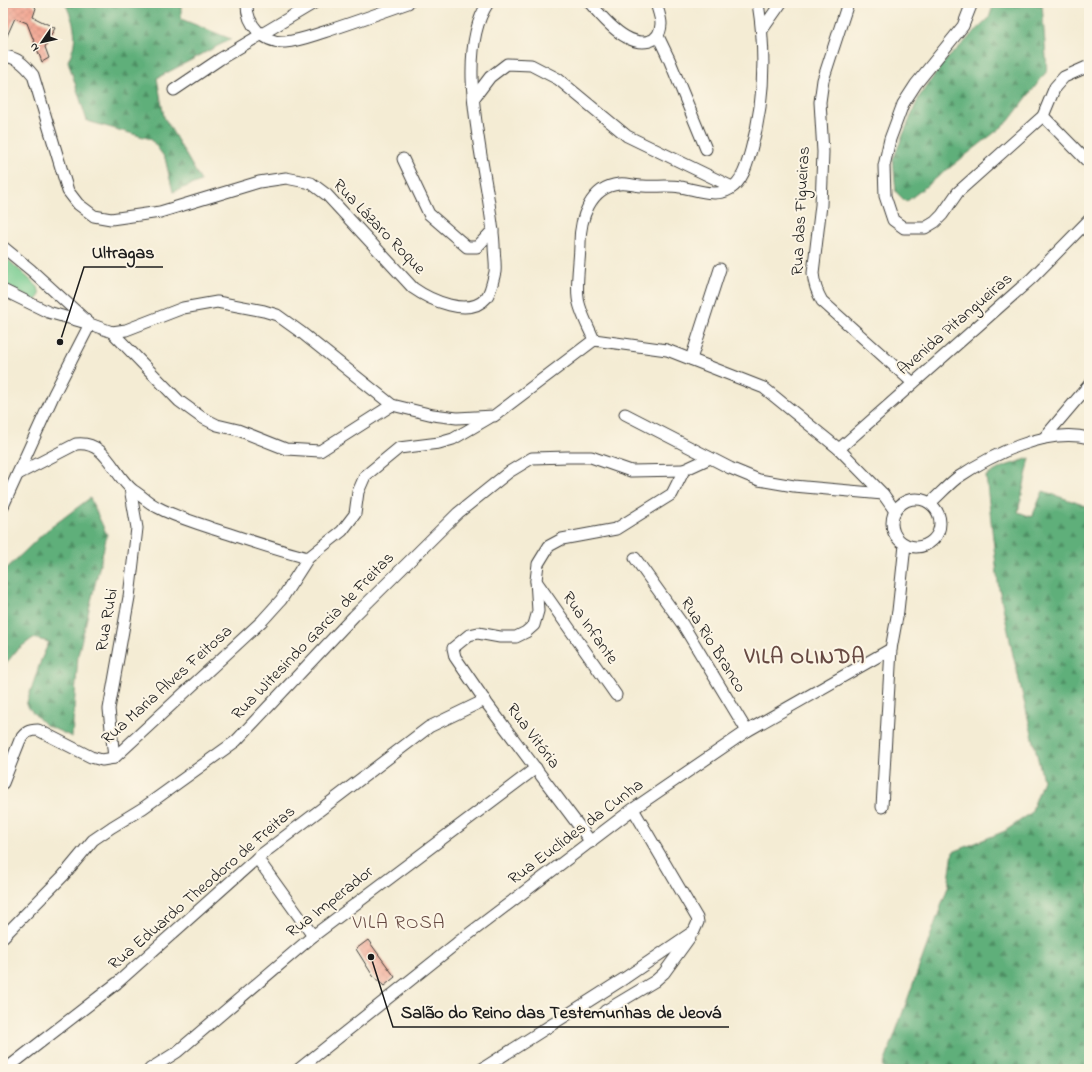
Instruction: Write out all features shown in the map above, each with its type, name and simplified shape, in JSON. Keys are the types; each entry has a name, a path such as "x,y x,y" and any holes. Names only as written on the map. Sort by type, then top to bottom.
{"street":[{"path":"247,3 248,16 254,27 261,34 274,41 284,42 298,40 408,3"},
{"path":"174,90 261,34 314,3"},
{"name":"Rua Lázaro Roque","path":"3,56 15,58 25,65 33,75 68,191 78,204 94,216 111,219 160,212 260,182 286,178 299,180 311,183 327,195 414,288 440,303 466,307 476,305 486,298 491,288 495,271 493,230 474,98 473,56 477,29 483,11 488,3"},
{"path":"590,3 616,30 626,37 646,43 658,36"},
{"path":"656,3 661,23 658,36 706,149"},
{"path":"594,340 578,299 580,229 589,205 598,191 619,184 678,186 711,193 732,188 738,181 746,167 760,117 763,90 762,30 758,3"},
{"path":"762,30 782,3"},
{"name":"Rua das Figueiras","path":"848,3 829,59 820,102 823,171 821,205 813,273 814,283 816,292 822,301 913,383"},
{"path":"972,3 963,26 916,84 903,104 890,139 884,166 885,196 887,206 894,220 904,228 925,228 942,215 958,192 1043,116 1055,87 1064,77 1089,66"},
{"path":"474,98 490,77 507,64 531,65 558,79 627,136 732,188"},
{"path":"1043,116 1089,163"},
{"path":"403,159 429,214 468,247 477,247 486,240 493,230"},
{"name":"Avenida Pitangueiras","path":"839,450 1032,278 1089,220"},
{"path":"3,247 31,270 90,324"},
{"path":"691,360 720,269"},
{"path":"3,290 48,312 112,332 179,401 201,417 217,425 238,430 286,449 320,451 392,405"},
{"path":"112,332 126,330 183,308 217,302 264,311 276,315 302,333 392,405 433,416 457,418 494,416 594,340 667,350 764,388 839,450 882,494 895,511"},
{"path":"3,506 54,394 90,324"},
{"path":"1044,438 1089,385"},
{"path":"625,414 710,458 759,480 794,486 882,494"},
{"name":"Rua Maria Alves Feitosa","path":"3,783 20,740 24,734 31,730 38,730 91,758 102,760 114,758 262,621 281,600 308,558 342,531 355,514 358,492 365,476 399,448 439,443 453,438 494,416"},
{"path":"930,503 957,479 998,453 1044,438 1060,436 1089,438"},
{"path":"18,474 76,444 86,443 93,445 104,454 130,488 156,507 176,516 273,549 308,558"},
{"name":"Rua Witesindo Garcia de Freitas","path":"3,937 63,876 93,840 143,808 236,741 354,616 458,513 509,472 532,458 576,457 591,457 631,471 684,470"},
{"path":"536,580 538,564 549,546 562,539 616,529 672,494 684,470 710,458"},
{"name":"Rua Rubi","path":"114,758 109,709 129,597 137,528 130,488"},
{"path":"918,499 930,503 940,516 941,524 937,536 929,544 921,547 905,545 894,534 892,518 895,511 907,500 918,499"},
{"path":"882,807 891,649 898,611 905,545"},
{"name":"Rua Rio Branco","path":"635,558 683,625 747,731"},
{"name":"Rua Vitória","path":"536,580 538,612 534,625 526,632 516,637 500,638 478,633 469,635 453,648 455,657 485,700 591,842"},
{"name":"Rua Infante","path":"536,580 616,696"},
{"name":"Rua Euclides da Cunha","path":"299,1069 457,943 633,809 747,731 891,649"},
{"name":"Rua Eduardo Theodoro de Freitas","path":"6,1069 117,983 257,858 429,727 485,700"},
{"name":"Rua Imperador","path":"150,1069 177,1052 313,936 536,768"},
{"path":"605,1011 656,981 664,973 694,931 698,922 633,809"},
{"path":"257,858 313,936"},
{"path":"482,1069 625,978 694,931"}],"green space":[{"path":"65,3 181,3 181,19 231,39 157,78 164,117 201,181 173,192 165,158 151,139 87,121 68,61 75,39 73,25"},
{"path":"994,3 1042,3 1047,71 1008,122 906,202 896,192 893,159 919,97 943,63 989,18"},
{"path":"3,255 38,287 40,295 35,301 3,284"},
{"path":"1030,458 1018,512 1032,517 1043,491 1089,507 1089,1069 884,1069 883,1067 948,887 953,852 1005,831 1031,813 1043,780 1013,655 998,583 986,476 1002,467"},
{"path":"90,498 107,535 78,655 72,737 44,724 26,705 41,660 49,642 33,638 17,650 3,667 3,572 46,531"}],"building":[{"path":"4,3 32,4 36,8 33,17 55,28 45,47 49,58 42,62 27,23 15,18 3,45"},
{"path":"368,940 395,977 384,986 373,976 356,949"}],"place":[{"name":"Ultragas","path":"60,342"},
{"name":"Salão do Reino das Testemunhas de Jeová","path":"371,957"}],"district":[{"name":"VILA OLINDA","path":"805,658"},
{"name":"VILA ROSA","path":"399,923"}]}
